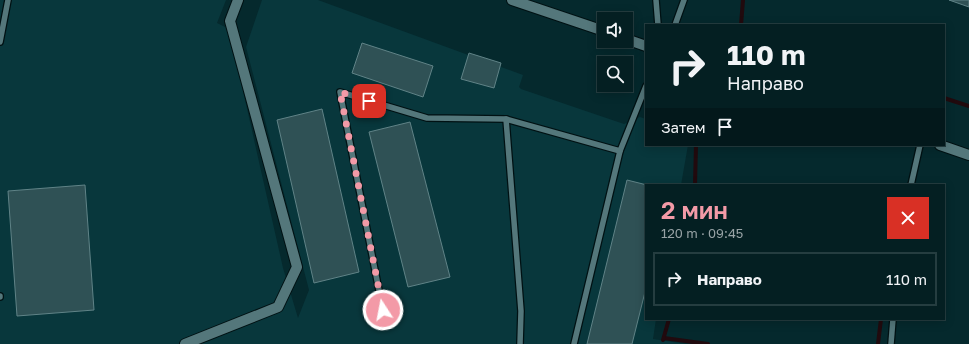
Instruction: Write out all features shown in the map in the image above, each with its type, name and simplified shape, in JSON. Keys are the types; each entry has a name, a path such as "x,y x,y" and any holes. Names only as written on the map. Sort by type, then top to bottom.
{"street":[{"path":"184,344 278,307 297,266 230,21 238,0"},
{"path":"512,0 597,29"},
{"path":"633,41 645,46"},
{"path":"943,146 969,155"}],"lane":[{"path":"0,42 8,0"},
{"path":"656,0 658,24"},
{"path":"675,24 684,0"},
{"path":"574,344 620,151 645,88"},
{"path":"386,326 340,92 427,118 506,119 620,151"},
{"path":"506,119 521,311 520,344"},
{"path":"911,184 920,146"},
{"path":"891,344 893,320"}],"shaded area":[{"path":"0,0 226,0 217,23 229,29 283,268 298,318 309,290 246,47 262,0 318,0 523,75 519,87 521,89 624,124 640,117 645,119 645,146 688,146 681,184 645,184 645,320 656,320 653,339 686,344 0,344"}],"building":[{"path":"949,0 969,0 969,7"},
{"path":"362,43 433,66 423,97 352,73"},
{"path":"469,53 501,63 494,88 461,79"},
{"path":"322,109 359,272 314,283 277,120"},
{"path":"410,122 450,277 408,287 369,132"},
{"path":"627,180 645,184 645,292 632,344 587,344"},
{"path":"85,185 94,310 17,316 8,191"}],"waterway":[{"path":"741,24 743,0"},
{"path":"945,98 969,106"},
{"path":"695,184 696,146"},
{"path":"663,340 669,320"},
{"path":"878,344 881,320"},
{"path":"664,338 708,344"}],"route":[{"path":"369,101 340,92 383,310"}]}
